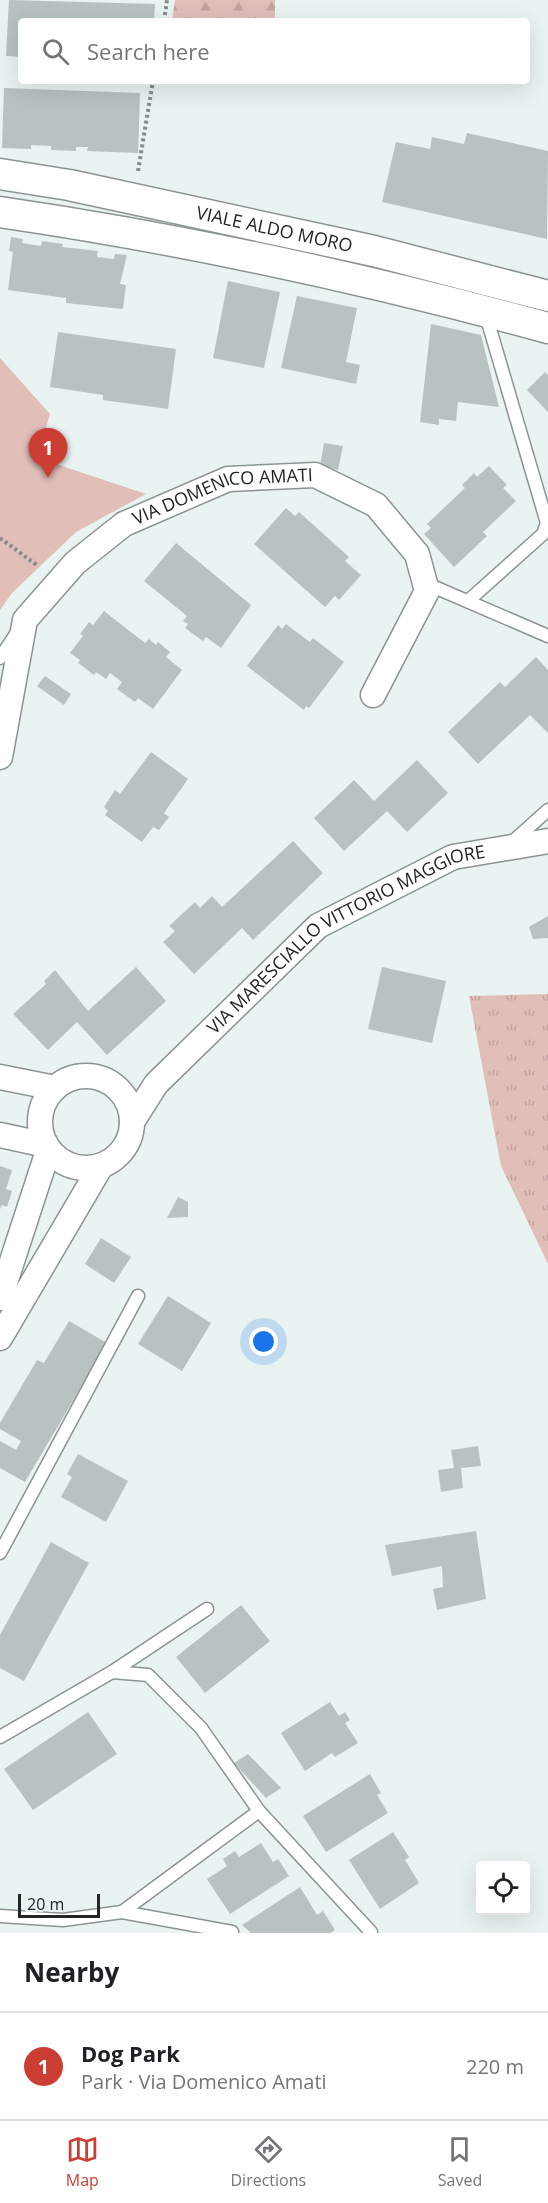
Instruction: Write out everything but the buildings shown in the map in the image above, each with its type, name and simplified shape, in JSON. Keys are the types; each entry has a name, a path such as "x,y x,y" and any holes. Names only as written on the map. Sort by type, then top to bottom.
{"street":[{"name":"VIALE ALDO MORO","path":"0,174 133,199 374,251 548,296"},
{"name":"VIALE ALDO MORO","path":"0,212 108,228 333,275 548,328"},
{"name":"VIA DOMENICO AMATI","path":"25,620 75,563 124,524 228,479 315,476 376,505 417,554 427,591 372,695"},
{"path":"0,757 4,714 25,620"},
{"name":"VIA MARESCIALLO VITTORIO MAGGIORE","path":"132,1122 165,1076 318,926 453,857 548,841"},
{"path":"0,1298 47,1148 40,1124 42,1111 56,1088 68,1080 83,1076 98,1078 112,1084 136,1083 165,1076"},
{"path":"0,1077 56,1088"},
{"path":"0,1135 47,1148 72,1166 87,1168 101,1166 114,1159 124,1149 130,1136 132,1122 126,1101 112,1084"},
{"path":"0,1338 101,1166"}],"lane":[{"path":"468,601 545,534 547,523 485,311"},
{"path":"424,582 548,636"},
{"path":"0,658 25,620"},
{"path":"506,848 548,810"},
{"path":"0,1553 138,1296"},
{"path":"0,1737 112,1672 207,1609"},
{"path":"112,1672 148,1675 201,1728 259,1811 371,1932"},
{"path":"122,1912 259,1811"},
{"path":"0,1916 63,1920 122,1912 232,1932"}],"path":[{"path":"164,18 167,0"},
{"path":"133,199 152,84"},
{"path":"0,538 57,583"}],"green space":[{"path":"175,0 275,0 275,18 172,18"},
{"path":"0,358 50,414 39,451 47,461 146,494 76,532 12,593 0,610"},
{"path":"548,994 548,1264 501,1166 469,996"}],"place":[{"name":"Dog Park","path":"48,478"}]}
